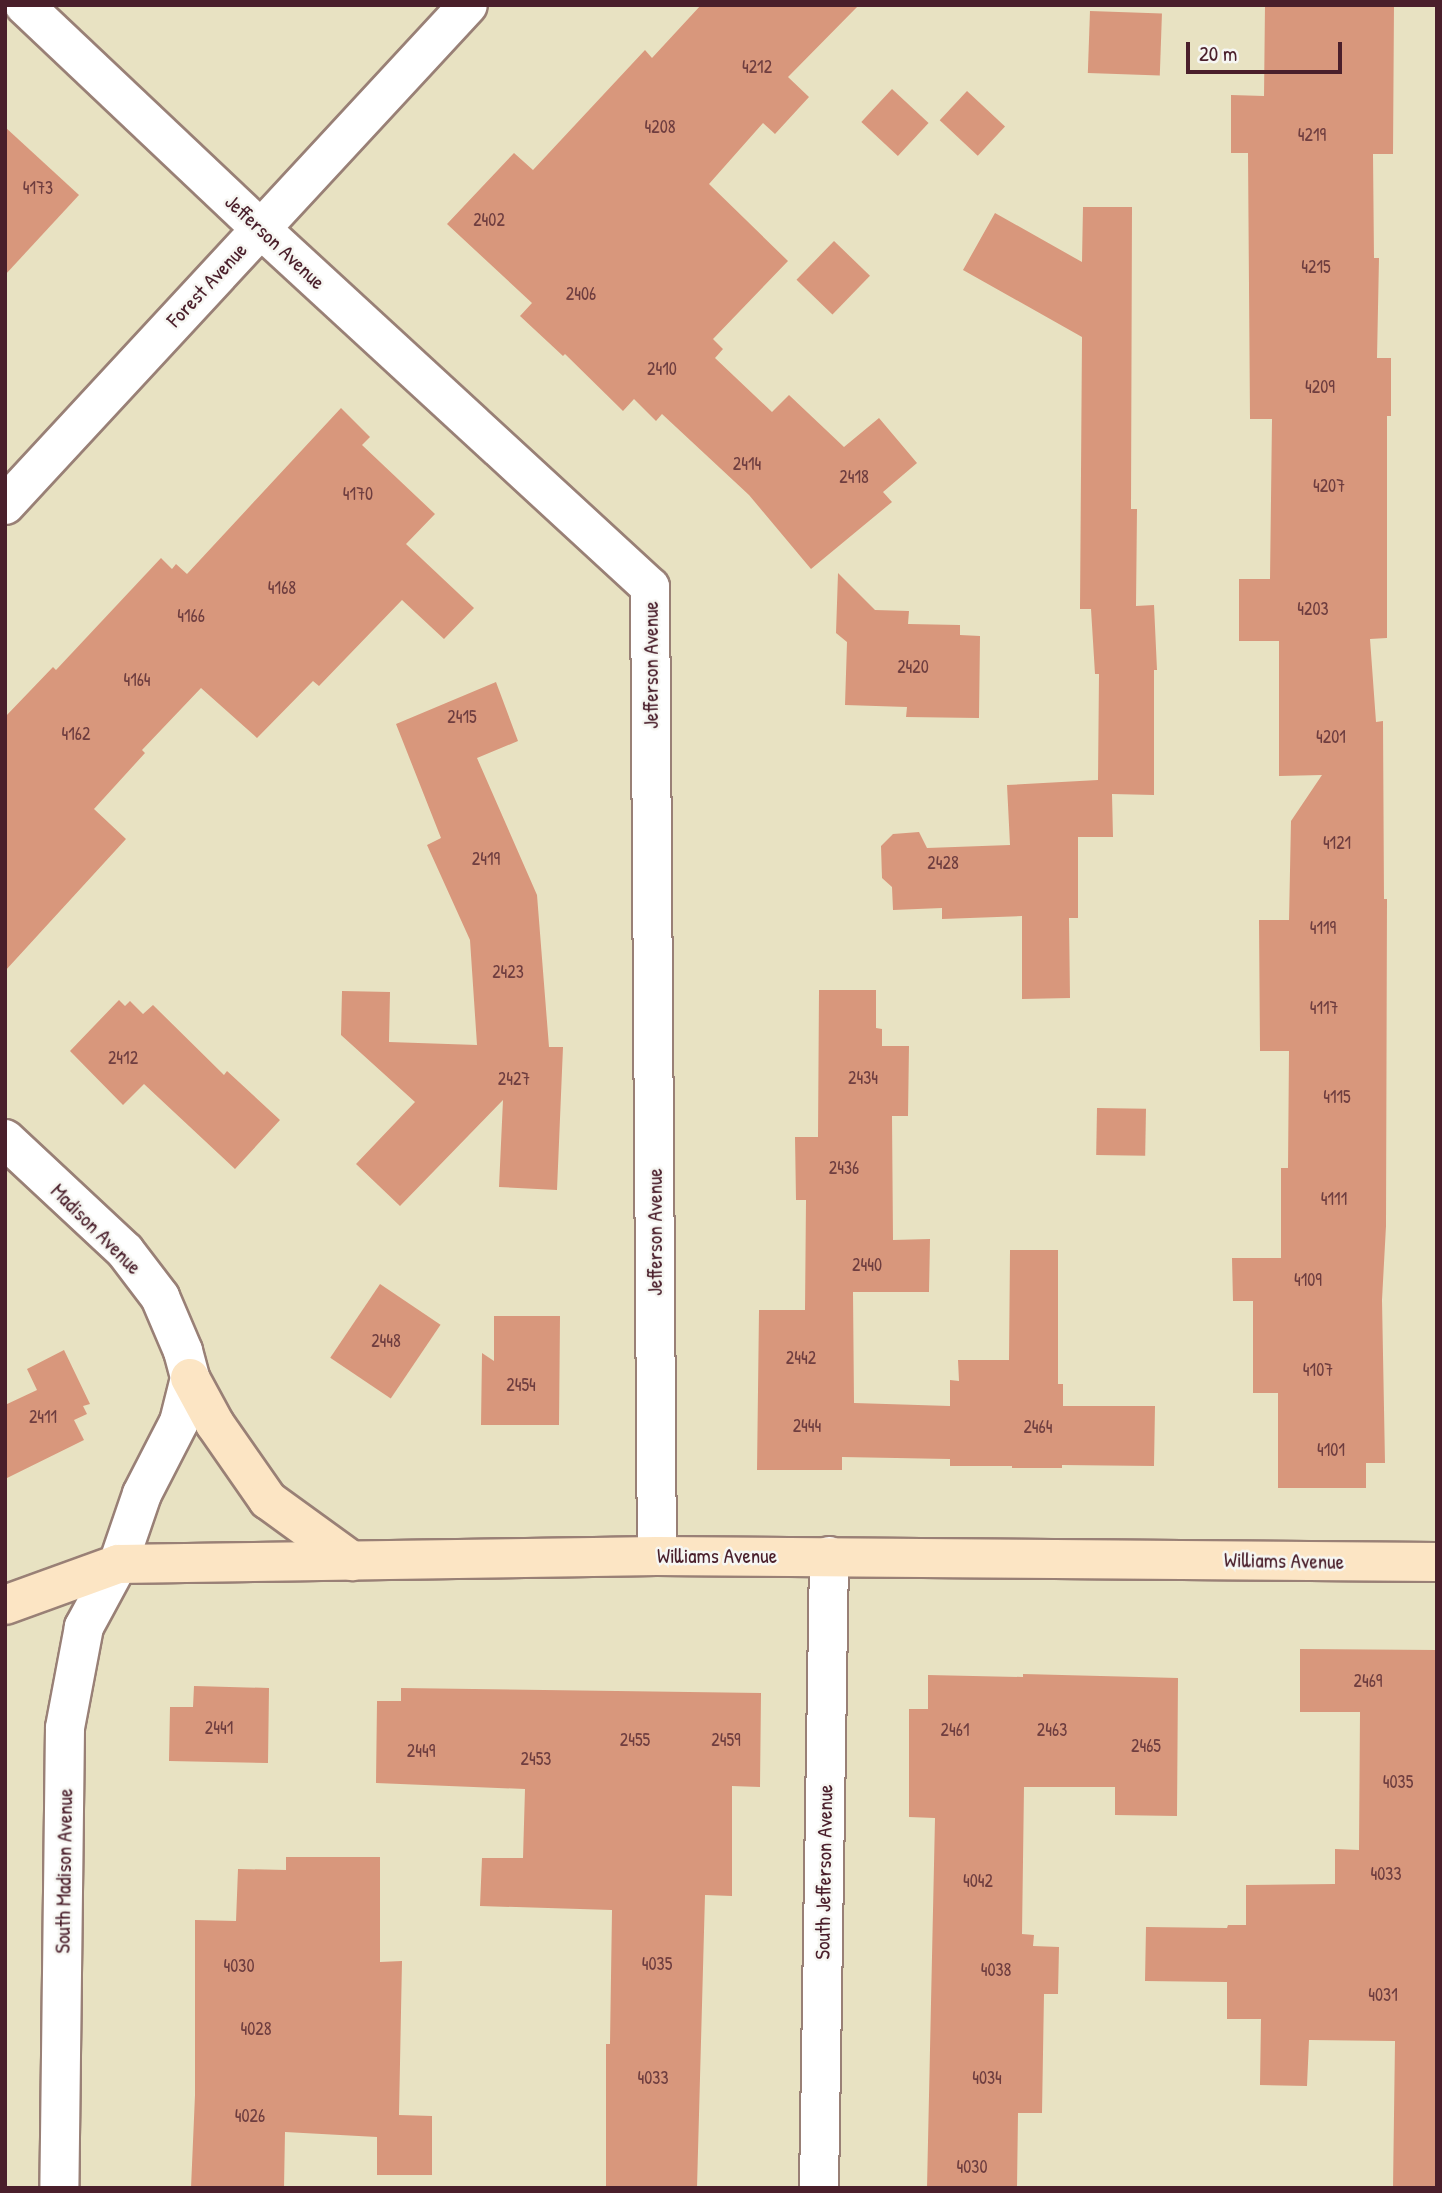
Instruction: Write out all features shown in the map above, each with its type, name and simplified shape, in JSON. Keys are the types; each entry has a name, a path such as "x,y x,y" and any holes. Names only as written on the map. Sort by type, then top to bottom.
{"street":[{"name":"Jefferson Avenue","path":"24,5 260,228 650,587 657,1556"},
{"name":"Forest Avenue","path":"5,505 468,5"},
{"name":"Madison Avenue","path":"5,1139 125,1251 160,1297 183,1351 190,1378"},
{"path":"190,1378 215,1424 268,1500 352,1561"},
{"path":"118,1564 142,1494 179,1422 190,1378"},
{"name":"Williams Avenue","path":"5,1605 118,1564 657,1556 1437,1562"},
{"name":"South Jefferson Avenue","path":"819,2188 829,1556"},
{"name":"South Madison Avenue","path":"60,2188 65,1728 84,1627 118,1564"}],"building":[{"path":"701,5 859,5 788,77 809,97 775,134 763,123 709,184 788,261 713,339 723,349 715,358 772,412 789,395 844,447 879,418 917,463 883,492 892,502 811,569 749,495 662,414 656,421 634,399 623,411 565,354 563,356 520,316 532,303 447,224 514,153 533,170 645,50 652,58"},
{"path":"1265,5 1394,5 1393,154 1373,154 1374,258 1379,258 1377,358 1391,358 1391,416 1387,416 1387,638 1370,639 1376,722 1383,721 1384,899 1387,899 1386,1226 1382,1300 1385,1463 1366,1463 1366,1488 1278,1488 1278,1393 1253,1393 1253,1301 1233,1301 1232,1258 1281,1258 1281,1168 1288,1168 1289,1051 1260,1051 1259,920 1289,920 1291,821 1322,775 1279,776 1279,641 1239,641 1239,579 1270,579 1272,419 1250,419 1248,153 1231,153 1231,95 1264,96"},
{"path":"1090,11 1162,14 1160,75 1088,73"},
{"path":"892,89 929,123 898,156 861,122"},
{"path":"967,91 1005,126 978,156 940,120"},
{"path":"5,127 79,195 5,275"},
{"path":"1083,207 1132,207 1131,509 1137,509 1136,606 1154,605 1157,670 1154,670 1154,795 1112,794 1113,837 1078,837 1078,918 1069,918 1070,998 1022,999 1022,916 942,919 942,908 893,910 892,887 882,878 881,846 893,834 919,832 927,848 1010,845 1007,785 1098,780 1099,674 1095,674 1091,609 1080,609 1082,337 963,270 995,213 1082,262"},
{"path":"834,241 870,276 832,315 796,280"},
{"path":"341,408 370,437 362,445 435,514 406,544 474,608 444,639 402,600 319,686 313,681 257,738 201,688 142,750 145,753 94,809 126,839 5,971 5,717 53,667 56,670 161,558 172,569 176,564 187,574"},
{"path":"838,573 875,610 909,611 908,624 960,625 960,635 980,636 979,718 906,717 907,707 845,705 847,642 836,633"},
{"path":"496,682 518,741 477,758 537,895 549,1047 563,1047 557,1190 499,1187 503,1100 400,1206 356,1164 415,1102 341,1035 342,991 390,992 389,1042 477,1045 470,940 427,845 441,838 396,724"},
{"path":"819,990 876,990 876,1028 882,1029 882,1046 909,1046 908,1116 892,1116 893,1240 930,1239 929,1292 853,1292 854,1403 950,1406 950,1380 959,1381 958,1360 1009,1360 1010,1250 1058,1250 1058,1384 1063,1384 1063,1406 1155,1406 1154,1466 1062,1465 1062,1468 1012,1468 950,1466 950,1459 842,1457 842,1470 757,1470 759,1310 805,1310 806,1200 796,1200 795,1137 818,1137"},
{"path":"119,1000 125,1006 130,1001 143,1014 153,1005 224,1075 227,1071 280,1120 235,1169 144,1084 123,1105 70,1051"},
{"path":"1097,1108 1146,1109 1145,1156 1096,1155"},
{"path":"380,1284 441,1325 391,1399 330,1358"},
{"path":"494,1316 560,1316 559,1425 481,1425 482,1353 494,1361"},
{"path":"64,1350 90,1404 83,1406 87,1414 74,1420 84,1440 5,1479 5,1405 37,1390 27,1369"},
{"path":"1300,1649 1437,1650 1437,2188 1393,2188 1395,2041 1309,2040 1307,2086 1260,2085 1261,2019 1227,2019 1227,1982 1145,1981 1146,1927 1227,1928 1228,1925 1246,1925 1246,1885 1335,1884 1335,1849 1359,1850 1360,1712 1300,1712"},
{"path":"1023,1674 1178,1678 1177,1816 1115,1815 1115,1787 1024,1787 1022,1934 1034,1935 1033,1946 1059,1947 1058,1994 1044,1994 1042,2113 1018,2113 1017,2188 927,2188 935,1818 909,1817 909,1709 928,1709 928,1675 1023,1677"},
{"path":"194,1686 269,1688 268,1763 169,1761 170,1707 193,1707"},
{"path":"401,1688 761,1693 760,1787 732,1786 732,1896 705,1895 697,2188 606,2188 606,2044 610,2044 612,1910 480,1906 482,1858 523,1858 525,1789 376,1783 377,1701 401,1701"},
{"path":"286,1857 380,1857 380,1962 402,1961 399,2115 432,2116 432,2175 377,2175 377,2137 285,2132 284,2188 191,2188 195,2095 195,1920 236,1921 238,1869 286,1870"}]}
